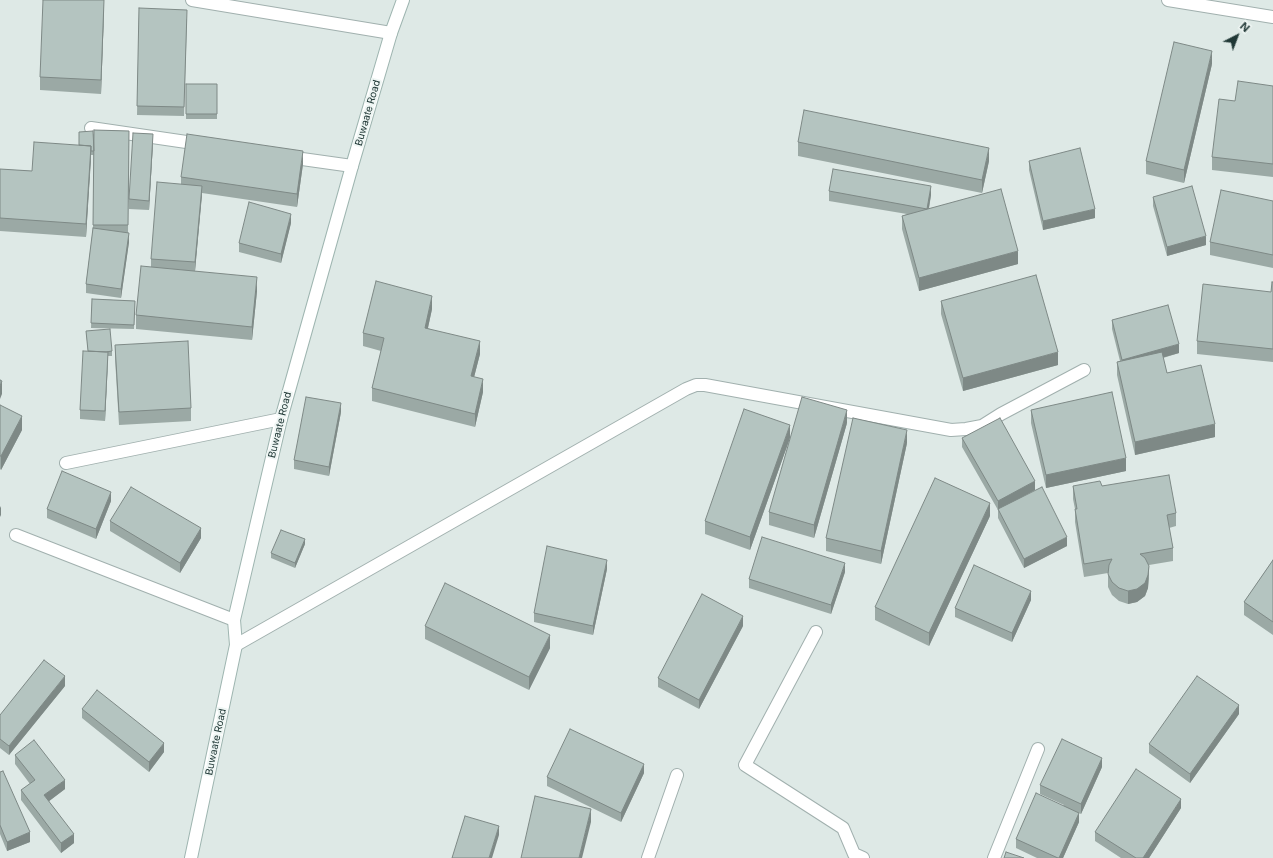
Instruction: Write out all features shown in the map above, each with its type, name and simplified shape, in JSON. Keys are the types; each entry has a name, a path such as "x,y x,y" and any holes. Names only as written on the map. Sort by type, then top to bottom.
{"street":[{"path":"192,0 391,34"},
{"name":"Buwaate Road","path":"192,858 236,645 234,620 281,419 352,166 402,0"},
{"path":"1168,0 1273,17"},
{"path":"90,128 214,146"},
{"path":"275,155 352,166"},
{"path":"236,645 672,397 696,385 705,385 951,430 966,430 982,426 1001,414 1084,370"},
{"path":"66,462 281,419"},
{"path":"16,535 234,620"},
{"path":"816,632 746,765 843,828 854,854 863,858"},
{"path":"994,858 1038,749"},
{"path":"648,858 677,775"}],"building":[{"path":"43,0 104,0 101,80 40,77"},
{"path":"139,8 187,10 184,107 137,106"},
{"path":"1174,42 1212,51 1184,170 1146,161"},
{"path":"1238,81 1273,86 1273,164 1212,157 1219,99 1235,101"},
{"path":"186,84 217,84 217,114 186,114"},
{"path":"804,110 989,148 982,180 798,142"},
{"path":"94,130 129,131 128,225 93,225"},
{"path":"93,131 94,151 91,151 91,146 79,145 79,132"},
{"path":"133,133 153,134 149,201 129,199"},
{"path":"187,134 303,151 297,194 181,177"},
{"path":"34,142 91,146 86,224 0,218 0,169 32,171"},
{"path":"1080,148 1095,209 1043,221 1029,161"},
{"path":"833,169 931,186 927,209 829,191"},
{"path":"157,182 202,186 195,262 151,259"},
{"path":"1192,186 1206,236 1167,247 1153,197"},
{"path":"1001,189 1018,251 919,278 902,216"},
{"path":"1221,190 1273,201 1273,255 1210,242"},
{"path":"249,202 291,214 281,254 239,243"},
{"path":"93,228 129,233 121,289 86,284"},
{"path":"141,266 257,277 252,327 136,315"},
{"path":"1036,275 1058,352 963,378 941,301"},
{"path":"376,281 432,296 425,328 480,341 471,376 483,379 475,414 372,388 384,338 363,333"},
{"path":"1272,282 1273,349 1197,341 1203,284 1271,292"},
{"path":"92,299 135,301 134,325 91,323"},
{"path":"1168,305 1179,344 1122,360 1112,320"},
{"path":"110,329 112,351 88,351 86,331"},
{"path":"188,341 191,408 119,412 115,345"},
{"path":"83,351 108,352 105,411 80,410"},
{"path":"1162,352 1167,373 1201,365 1215,424 1135,442 1117,362"},
{"path":"1112,392 1126,458 1046,475 1031,410"},
{"path":"306,397 341,403 329,467 294,460"},
{"path":"802,397 847,410 814,525 769,512"},
{"path":"0,405 22,416 1,456 0,456"},
{"path":"744,409 790,425 750,537 705,521"},
{"path":"853,418 907,430 881,551 826,538"},
{"path":"1000,418 1035,481 998,501 962,438"},
{"path":"62,471 111,492 96,529 47,509"},
{"path":"1169,475 1176,513 1167,515 1173,548 1140,554 1145,558 1149,566 1145,583 1137,589 1128,591 1119,588 1112,582 1108,574 1109,565 1112,559 1084,564 1075,509 1077,509 1073,486 1100,481 1102,486"},
{"path":"935,478 990,503 929,633 875,607"},
{"path":"131,487 201,528 180,563 110,521"},
{"path":"1042,487 1067,537 1024,559 998,509"},
{"path":"281,530 305,539 295,563 271,553"},
{"path":"762,537 845,563 831,605 749,579"},
{"path":"547,546 607,560 593,626 534,613"},
{"path":"1273,560 1273,622 1244,602"},
{"path":"974,565 1031,591 1012,633 955,608"},
{"path":"445,583 550,635 529,677 425,626"},
{"path":"702,594 743,616 699,700 658,678"},
{"path":"44,660 65,676 9,746 0,739 0,715"},
{"path":"1197,676 1239,705 1190,774 1149,744"},
{"path":"97,690 164,743 149,762 82,709"},
{"path":"570,729 644,764 621,813 547,777"},
{"path":"1062,739 1102,758 1081,804 1040,785"},
{"path":"34,740 65,780 44,795 74,834 61,843 21,790 35,780 15,755"},
{"path":"1136,769 1181,799 1143,858 1136,858 1095,832"},
{"path":"3,771 30,832 7,842 0,825 0,772"},
{"path":"1036,793 1079,813 1059,858 1016,839"},
{"path":"535,796 591,809 579,858 521,858"},
{"path":"465,816 499,826 489,858 452,858"},
{"path":"1006,852 1024,858 1004,858"}]}
